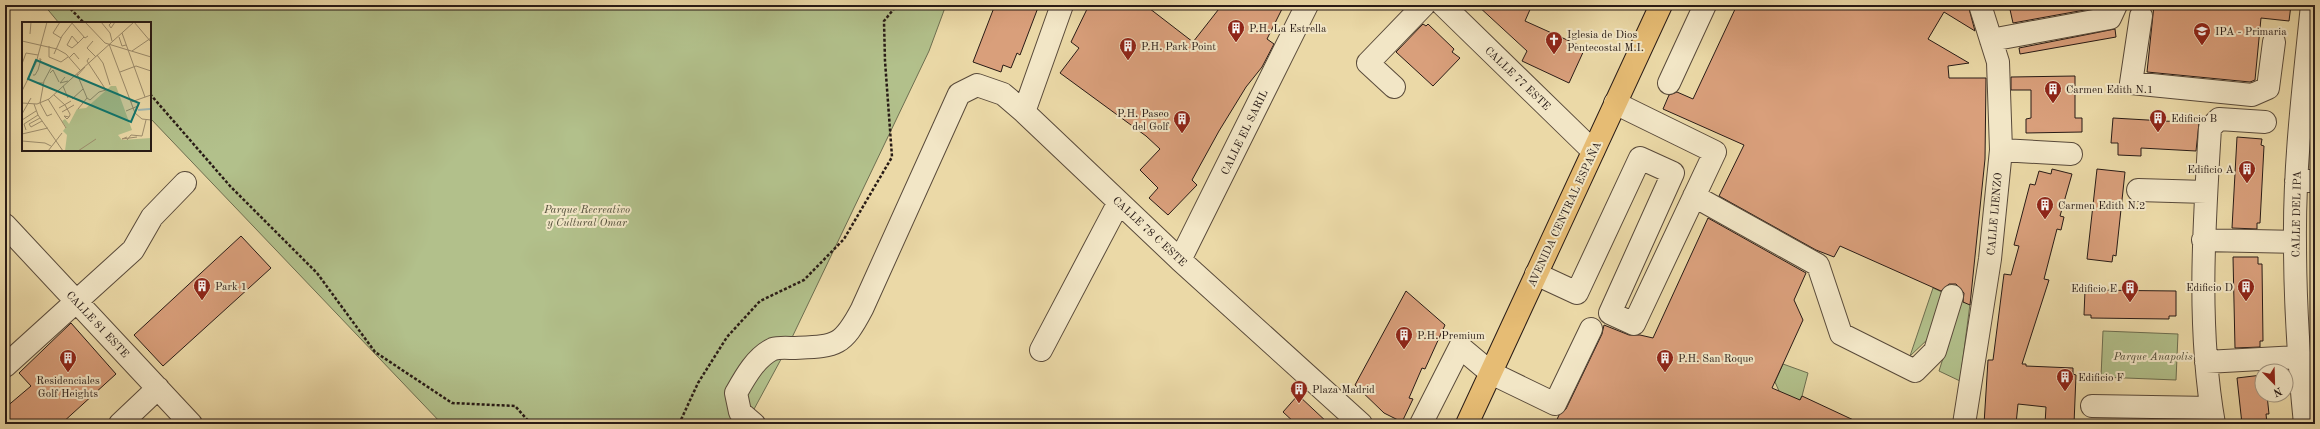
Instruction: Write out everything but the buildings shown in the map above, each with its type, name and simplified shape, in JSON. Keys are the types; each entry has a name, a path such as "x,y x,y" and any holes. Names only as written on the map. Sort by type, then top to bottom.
{"main road":[{"name":"AVENIDA CENTRAL ESPAÑA","path":"1467,424 1661,5"}],"street":[{"path":"1024,112 1062,5"},
{"name":"CALLE EL SARIL","path":"1180,260 1307,5"},
{"path":"1394,87 1368,63 1424,5"},
{"name":"CALLE 77 ESTE","path":"1443,5 1593,151"},
{"path":"1669,83 1705,5"},
{"name":"CALLE LIENZO","path":"1964,424 1990,259 2001,150 1998,62 1980,5"},
{"path":"1991,40 2110,18 2116,5"},
{"name":"CALLE DEL IPA","path":"2305,424 2299,357 2294,242 2306,181 2308,76 2312,5"},
{"path":"2141,16 2130,83 2252,96 2268,88 2274,42"},
{"path":"2270,69 2308,76"},
{"name":"CALLE 78 C ESTE","path":"747,418 736,393 744,377 759,360 774,348 829,347 850,333 959,94 977,85 1003,94 1024,112 1180,260 1361,424"},
{"path":"1536,274 1577,293 1640,158 1673,173 1610,313 1634,324 1715,152 1615,103"},
{"path":"2092,406 2212,416 2206,362 2204,240 2210,128 2219,119 2265,122"},
{"path":"2001,150 2072,154"},
{"path":"5,366 133,250 152,218 185,183"},
{"path":"2138,190 2206,192"},
{"path":"1694,196 1818,265 1841,334 1914,371 1935,351 1952,296"},
{"path":"1041,350 1119,202"},
{"name":"CALLE 81 ESTE","path":"5,225 191,424"},
{"path":"2204,240 2294,242"},
{"path":"1421,424 1460,347 1491,373 1555,404 1591,329"},
{"path":"2206,362 2299,357"},
{"path":"120,424 158,388"}],"path":[{"path":"67,5 83,22"},
{"path":"680,424 698,383 727,337 760,301 804,280 844,239 892,157 885,61 884,21 897,5"},
{"path":"151,95 230,186 317,273 375,352 452,403 515,406 531,424"}],"green space":[{"name":"Parque Recreativo y Cultural Omar","path":"44,5 946,5 929,51 786,350 746,424 442,424 151,119 151,22 58,22"},
{"path":"1933,288 1942,292 1928,339 1910,356"},
{"path":"1961,301 1970,304 1960,381 1939,371"},
{"name":"Parque Anapolis","path":"2103,331 2178,334 2176,380 2101,377"},
{"path":"1783,364 1808,373 1802,396 1789,424 1763,424 1779,391 1775,382"}],"place":[{"name":"P.H. La Estrella","path":"1236,43"},
{"name":"IPA - Primaria","path":"2202,46"},
{"name":"Iglesia de Dios Pentecostal M.I.","path":"1554,55"},
{"name":"P.H. Park Point","path":"1128,61"},
{"name":"Carmen Edith N.1","path":"2053,104"},
{"name":"Edificio B","path":"2158,133"},
{"name":"P.H. Paseo del Golf","path":"1182,134"},
{"name":"Edificio A","path":"2247,184"},
{"name":"Carmen Edith N.2","path":"2045,220"},
{"name":"Park 1","path":"202,301"},
{"name":"Edificio D","path":"2246,302"},
{"name":"Edificio E","path":"2130,303"},
{"name":"P.H. Premium","path":"1404,350"},
{"name":"Residenciales Golf Heights","path":"68,373"},
{"name":"P.H. San Roque","path":"1665,373"},
{"name":"Edificio F","path":"2065,392"},
{"name":"Plaza Madrid","path":"1299,404"}]}
